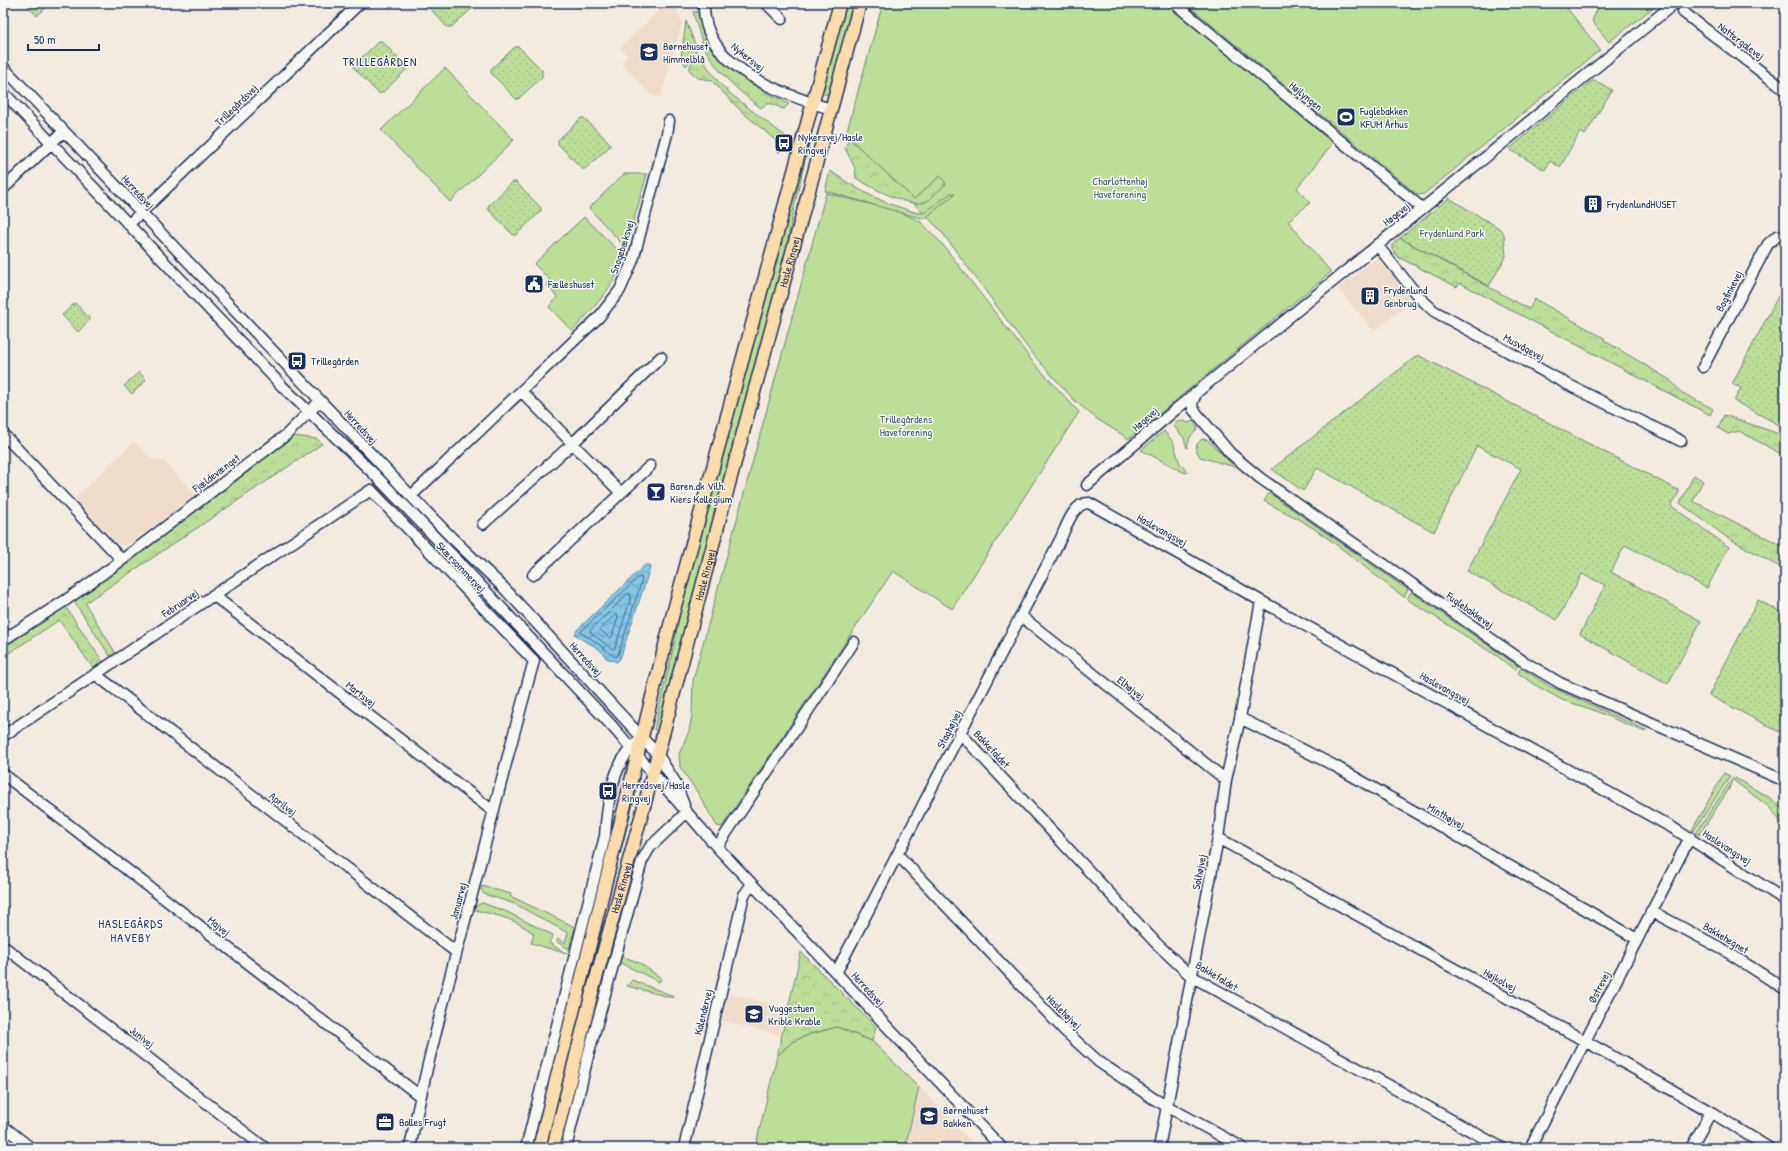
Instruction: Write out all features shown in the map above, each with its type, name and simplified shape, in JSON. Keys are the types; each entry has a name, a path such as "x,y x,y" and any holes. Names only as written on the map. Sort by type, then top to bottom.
{"main road":[{"name":"Hasle Ringvej","path":"539,1148 634,751 642,738 672,617 840,3"},
{"name":"Hasle Ringvej","path":"554,1148 588,1006 658,755 727,491 860,3"}],"street":[{"name":"Trillegårdsvej","path":"128,224 360,3"},
{"name":"Nykersvej","path":"704,3 704,15 710,34 719,48 733,63 748,75 768,86 831,109"},
{"path":"766,3 782,19"},
{"name":"Højlyngen","path":"1175,3 1422,208"},
{"name":"Høgevej","path":"1087,485 1422,208 1675,3"},
{"name":"Nattergalevej","path":"1683,12 1785,90"},
{"name":"Herredsvej","path":"3,67 411,496 503,587 658,755 675,782 687,812"},
{"name":"Herredsvej","path":"3,92 309,413 384,484 634,751 717,847 1002,1148"},
{"name":"Snogebæksvej","path":"411,496 522,392 598,317 620,290 633,260 667,134 669,121"},
{"path":"3,189 64,131"},
{"name":"Bogfinkevej","path":"1702,367 1768,244 1777,236 1785,236"},
{"name":"Musvågevej","path":"1377,245 1418,296 1434,311 1565,383 1681,441"},
{"path":"483,524 572,444 661,357"},
{"path":"522,392 621,493"},
{"name":"Fuglebakkevej","path":"1196,394 1192,403 1193,409 1218,440 1250,470 1523,660 1560,684 1785,781"},
{"name":"Fjældevænget","path":"3,640 66,600 122,560 286,435 320,401"},
{"path":"3,434 122,560"},
{"path":"534,575 650,466"},
{"name":"Februarvej","path":"3,736 371,490"},
{"name":"Skærsommervej","path":"371,490 534,661"},
{"name":"Staghøjvej","path":"836,973 1020,616 1078,507 1082,503 1088,503"},
{"name":"Haslevangsvej","path":"1088,503 1261,601 1690,837 1785,900"},
{"name":"Martsvej","path":"213,595 493,811"},
{"name":"Solhøjvej","path":"1159,1148 1218,838 1226,780 1240,718 1261,601"},
{"name":"Elhøjvej","path":"1020,616 1226,780"},
{"path":"717,847 854,642"},
{"name":"Januarvej","path":"410,1148 420,1096 456,952 514,728 534,661"},
{"name":"Aprilvej","path":"95,674 456,952"},
{"name":"Minthøjvej","path":"1240,718 1335,766 1637,939"},
{"name":"Bakkefaldet","path":"960,733 1157,944 1191,976 1502,1148"},
{"name":"Hasle Ringvej","path":"526,1148 605,836 607,812 618,767 626,752 634,751"},
{"name":"Majvej","path":"3,774 420,1096"},
{"name":"Hasle Ringvej","path":"566,1148 590,1052 642,861 650,847 687,812"},
{"name":"Østrevej","path":"1530,1148 1690,837"},
{"name":"Højkolvej","path":"1218,838 1585,1041 1710,1112 1768,1148"},
{"name":"Haslehøjvej","path":"898,854 1065,1031 1100,1062 1167,1106 1243,1148"},
{"name":"Kalendervej","path":"684,1148 744,895 752,884"},
{"name":"Bakkehegnet","path":"1651,911 1724,950 1785,989"},
{"name":"Junivej","path":"3,946 265,1148"},
{"path":"1691,1148 1710,1112"},
{"path":"3,1126 31,1148"}],"shaded area":[{"name":"Børnehuset Himmelblå","path":"667,3 674,3 682,23 661,96 652,96 621,63 628,56 620,48"},
{"path":"1377,258 1413,300 1374,331 1338,289"},
{"path":"134,442 153,460 164,461 196,495 131,543 119,545 73,500"},
{"name":"Vuggestuen Krible Krable","path":"729,994 787,1007 780,1035 722,1021"},
{"name":"Børnehuset Bakken","path":"919,1087 973,1144 970,1148 905,1148"}],"green space":[{"path":"25,3 51,3 37,16"},
{"path":"425,3 476,3 476,5 451,27 447,27"},
{"path":"845,3 854,3 831,86 827,95 821,93"},
{"name":"Charlottenhøj Haveforening","path":"883,3 1166,3 1333,143 1297,188 1310,203 1288,221 1331,272 1129,439 1097,419 1076,402 1030,351 941,231 846,134"},
{"path":"1190,3 1563,3 1600,50 1424,194 1418,195 1190,7"},
{"path":"1600,3 1659,3 1609,42 1592,21"},
{"path":"693,12 698,12 703,33 718,57 728,67 752,84 789,104 784,109 772,104 764,105 761,108 727,79 707,52 702,42"},
{"path":"686,21 696,47 696,54 686,66 681,58"},
{"path":"379,41 382,41 406,67 406,70 382,93 378,93 354,68 354,65"},
{"path":"515,47 519,47 542,70 542,77 518,99 516,99 491,73 491,69"},
{"path":"697,57 701,58 720,84 732,95 785,136 779,153 775,140 740,110 711,80 698,78 689,70 691,64"},
{"path":"445,68 514,140 450,202 381,130"},
{"path":"1593,80 1612,90 1585,135 1580,132 1560,167 1550,161 1545,170 1509,149"},
{"path":"581,118 584,118 610,143 610,146 585,169 582,169 558,144 558,140"},
{"path":"813,128 794,207 786,250 657,733 654,729 674,645 682,602 811,129"},
{"path":"849,138 914,199 940,176 946,184 925,202 910,202 890,196 856,178 855,168 845,148"},
{"path":"830,171 872,196 918,213 924,213 951,193 955,194 925,218 920,218 825,191"},
{"path":"624,174 647,174 626,248 589,208"},
{"path":"513,182 516,182 541,208 541,211 516,235 513,235 488,209 488,206"},
{"name":"Trillegårdens Haveforening","path":"826,193 898,211 921,222 943,245 1033,362 1079,412 952,609 893,571 722,827 717,826 696,790 680,767 679,754 689,731 692,716 693,680"},
{"name":"Frydenlund Park","path":"1449,198 1499,228 1504,234 1506,256 1489,286 1400,238"},
{"path":"584,217 625,257 620,269 602,297 572,331 549,307 557,297 547,285 550,280 534,264"},
{"path":"1400,238 1529,309 1535,299 1604,338 1605,341 1670,380 1681,392 1713,409 1710,415 1460,283 1457,287 1398,257 1392,249 1392,245"},
{"path":"1783,287 1785,289 1785,428 1734,401 1741,388 1732,384"},
{"path":"75,303 90,319 78,332 62,315"},
{"path":"1418,355 1678,490 1679,492 1671,506 1729,547 1707,588 1625,545 1611,572 1701,621 1668,684 1580,634 1605,585 1582,574 1557,620 1467,571 1521,469 1477,446 1434,532 1317,468 1303,491 1272,469"},
{"path":"139,372 146,380 132,394 124,386"},
{"path":"1724,415 1785,436 1785,456 1739,431 1728,434 1718,428"},
{"path":"1178,420 1189,423 1192,421 1197,426 1197,430 1190,437 1187,448 1184,438 1173,425"},
{"path":"1164,431 1173,442 1180,464 1188,472 1185,473 1141,450"},
{"path":"294,436 317,439 322,444 85,603 115,652 110,656 75,603 76,599 126,564"},
{"path":"1202,439 1208,440 1235,467 1200,457 1196,450 1197,444"},
{"path":"1694,475 1703,481 1693,501 1785,547 1785,570 1725,536 1680,503"},
{"path":"1269,493 1408,590 1404,597 1341,548 1315,530 1297,518 1264,501"},
{"path":"1411,592 1518,666 1515,670 1497,656 1407,599"},
{"path":"1758,600 1785,614 1785,735 1709,695"},
{"path":"65,606 103,662 93,668 59,620 3,657 3,648"},
{"path":"1521,668 1549,686 1646,730 1645,732 1591,709 1562,700 1535,685 1518,673"},
{"path":"1724,773 1730,776 1694,831 1692,830"},
{"path":"637,776 640,778 604,915 601,941 566,1067 548,1148 545,1148"},
{"path":"1733,777 1729,789 1699,835 1696,833"},
{"path":"1735,778 1770,798 1785,811 1785,827 1768,806 1734,781"},
{"path":"482,886 511,894 510,896 575,927 569,949 557,942 558,939 565,943 568,933 515,904 484,894 481,889"},
{"path":"482,903 505,911 553,935 549,943 567,954 531,943 534,934 520,924 499,916 475,910 476,906"},
{"path":"801,952 876,1027 872,1041 837,1027 810,1034 792,1042 777,1056"},
{"path":"621,956 638,962 661,978 659,982 619,962"},
{"path":"632,980 673,996 673,998 627,986"},
{"path":"837,1027 872,1041 919,1087 905,1148 755,1148 777,1056 792,1042 810,1034"}],"water":[{"path":"645,565 649,565 650,568 620,659 617,662 606,658 600,650 575,634 577,630"}],"place":[{"name":"Børnehuset Himmelblå","path":"649,52"},
{"name":"Fuglebakken KFUM Århus","path":"1346,117"},
{"name":"Nykersvej/Hasle Ringvej","path":"784,143"},
{"name":"FrydenlundHUSET","path":"1593,204"},
{"name":"Fælleshuset","path":"534,284"},
{"name":"Frydenlund Genbrug","path":"1370,296"},
{"name":"Trillegården","path":"297,361"},
{"name":"Baren.dk Vilh. Kiers Kollegium","path":"656,492"},
{"name":"Herredsvej/Hasle Ringvej","path":"608,791"},
{"name":"Vuggestuen Krible Krable","path":"754,1014"},
{"name":"Børnehuset Bakken","path":"929,1116"},
{"name":"Balles Frugt","path":"385,1122"}],"district":[{"name":"TRILLEGÅRDEN","path":"380,62"},
{"name":"HASLEGÅRDS HAVEBY","path":"131,931"}]}
